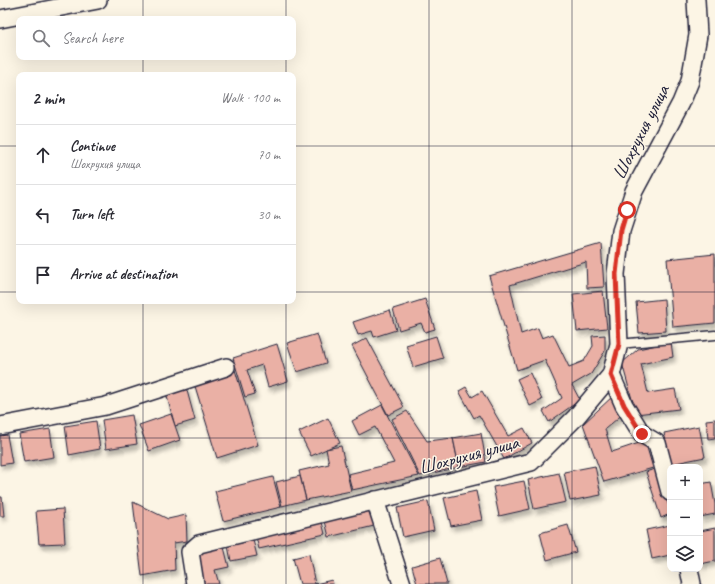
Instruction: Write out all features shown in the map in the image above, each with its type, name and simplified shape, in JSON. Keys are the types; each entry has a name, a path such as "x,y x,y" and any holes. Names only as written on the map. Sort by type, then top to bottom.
{"street":[{"path":"0,19 98,0"},
{"name":"Шохрухия улица","path":"194,584 190,552 199,544 531,462 576,417 611,375 619,344 616,274 621,230 634,191 681,103 690,81 698,35 696,0"},
{"path":"0,426 106,406 226,367"},
{"path":"611,375 624,405 642,434 657,443 667,481"},
{"path":"375,500 402,584"},
{"path":"690,572 692,584"}],"lane":[{"path":"619,344 715,335"}],"building":[{"path":"601,243 604,287 587,288 586,262 510,285 521,334 538,328 542,338 553,334 569,367 584,361 593,346 592,336 605,335 605,351 591,374 572,385 580,400 549,422 543,411 562,398 545,360 517,370 489,276"},
{"path":"715,254 715,323 673,327 667,259"},
{"path":"603,291 607,328 577,331 573,294"},
{"path":"425,299 435,329 425,332 421,323 399,330 393,309"},
{"path":"664,299 666,331 639,333 636,302"},
{"path":"390,310 396,330 374,337 372,331 358,335 353,322"},
{"path":"317,334 326,363 297,372 287,343"},
{"path":"436,336 443,358 413,367 406,345"},
{"path":"367,338 404,407 388,415 352,346"},
{"path":"671,342 673,357 641,364 648,393 675,389 679,409 636,414 622,363 638,349"},
{"path":"277,344 288,381 268,387 262,365 247,370 255,394 245,397 233,358"},
{"path":"235,370 258,445 217,458 194,383"},
{"path":"530,373 542,400 530,406 517,379"},
{"path":"186,387 195,420 175,426 166,393"},
{"path":"466,387 472,397 482,391 508,436 524,428 532,443 504,459 479,415 474,418 459,391"},
{"path":"613,396 624,413 605,429 612,452 645,441 653,468 604,482 583,424"},
{"path":"382,405 419,476 352,490 348,474 394,463 375,427 359,435 352,421"},
{"path":"407,411 427,441 453,438 459,467 420,476 392,419"},
{"path":"171,414 180,440 149,451 139,425"},
{"path":"132,415 137,444 106,449 102,420"},
{"path":"328,418 340,443 311,456 299,432"},
{"path":"715,419 715,438 708,439 706,420"},
{"path":"96,421 100,449 69,455 65,426"},
{"path":"699,426 705,457 671,464 664,433"},
{"path":"50,429 54,457 24,462 19,434"},
{"path":"481,433 486,462 459,467 453,438"},
{"path":"7,435 12,463 0,465 0,436"},
{"path":"341,446 351,491 306,500 299,471 329,464 326,449"},
{"path":"595,466 601,495 570,501 564,472"},
{"path":"657,468 667,500 667,515 661,518 646,472"},
{"path":"559,473 566,502 534,509 528,480"},
{"path":"300,476 306,500 282,506 276,482"},
{"path":"273,477 281,507 223,521 215,491"},
{"path":"524,481 530,509 499,516 493,487"},
{"path":"711,482 715,504 715,514 703,516 703,500 703,483"},
{"path":"476,491 482,520 451,526 444,498"},
{"path":"0,497 2,497 4,516 0,516"},
{"path":"428,501 434,530 403,537 397,508"},
{"path":"133,502 168,519 186,515 187,541 174,543 175,570 142,576"},
{"path":"63,509 65,543 39,544 36,511"},
{"path":"374,510 378,525 329,537 325,521"},
{"path":"322,522 325,534 259,549 256,537"},
{"path":"568,525 576,552 547,560 540,533"},
{"path":"667,526 667,556 652,559 646,530"},
{"path":"715,528 715,561 703,563 703,536 703,530"},
{"path":"253,540 257,556 231,561 228,546"},
{"path":"224,547 229,567 215,570 219,584 202,584 195,554"},
{"path":"309,554 315,584 300,584 293,558"},
{"path":"440,558 447,584 417,584 412,566"},
{"path":"332,580 333,584 315,584"}],"route":[{"path":"627,210 621,230 616,274 619,344 611,375 624,405 642,434"}]}
